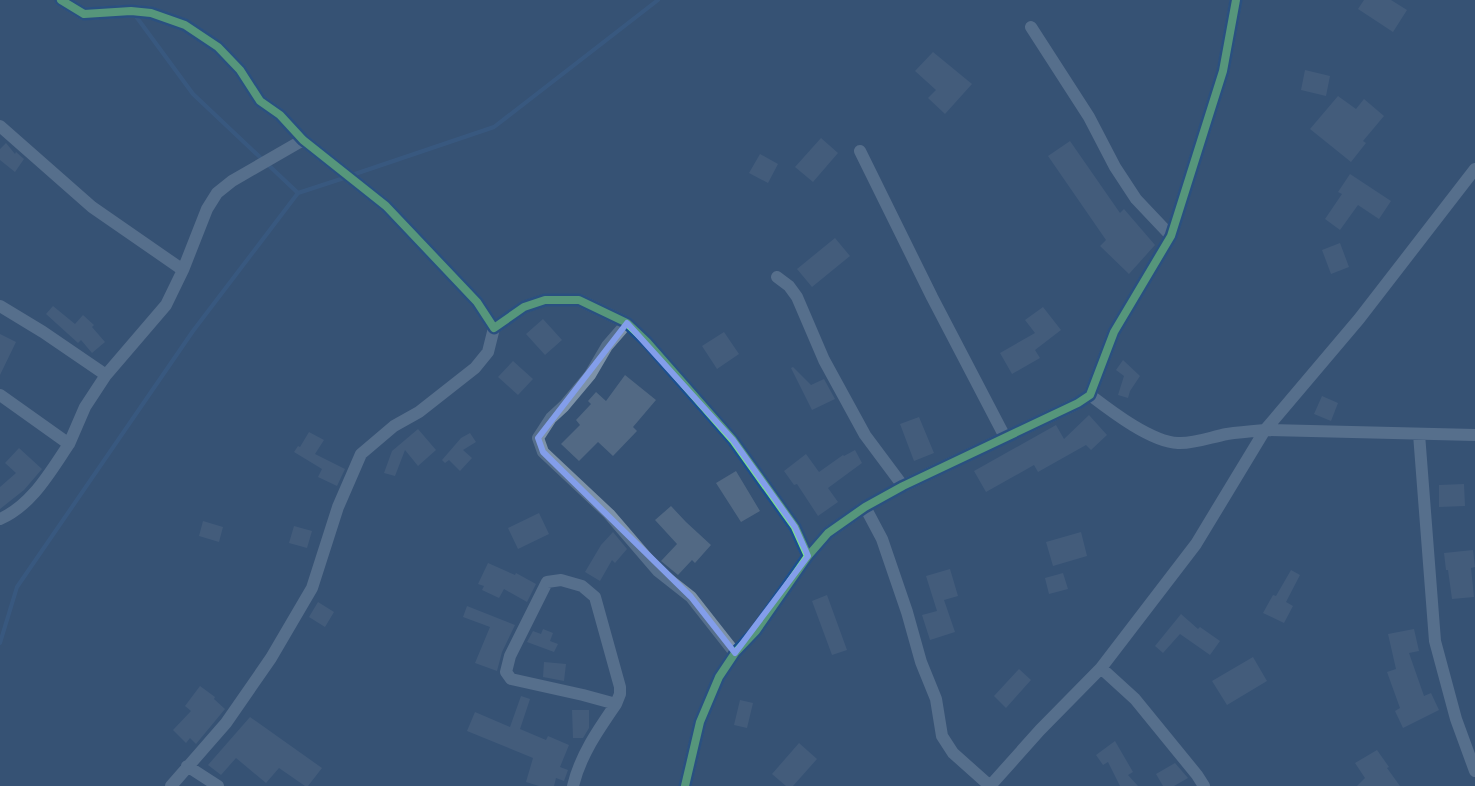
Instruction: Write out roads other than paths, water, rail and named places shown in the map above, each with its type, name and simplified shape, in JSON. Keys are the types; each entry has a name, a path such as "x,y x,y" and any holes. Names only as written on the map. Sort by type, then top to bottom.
{"street":[{"path":"61,0 84,14 131,11 144,6 151,13 185,25 218,47 240,70 260,101 280,115 303,140 386,206 477,302 494,328"},
{"path":"685,786 700,722 714,687 735,653 756,631 808,556 828,533 903,486 1090,395 1114,332 1171,236 1223,71 1236,0"},
{"path":"1031,27 1089,117 1136,199 1171,236"},
{"path":"0,126 92,207 183,270"},
{"path":"0,519 13,514 41,486 69,444 85,407 106,375 166,305 207,209 217,193 303,140"},
{"path":"860,151 1005,437"},
{"path":"865,507 882,539 907,612 921,662 936,699 942,736 953,753 990,786 1101,668 1196,544 1265,430 1359,319 1475,169"},
{"path":"777,277 797,297 824,360 865,435 903,486"},
{"path":"171,786 226,723 271,658 312,588 338,507 361,454 394,426 419,412 475,368 488,352 494,328 524,307 545,300 579,300 627,323 733,440 795,527 808,556"},
{"path":"0,306 106,375"},
{"path":"627,323 607,346 590,375 551,418 538,438 543,452 609,514 658,571 691,597 735,653"},
{"path":"0,395 69,444"},
{"path":"1090,395 1125,422 1174,443 1265,430 1475,435"},
{"path":"1419,434 1435,641 1456,719 1475,771"},
{"path":"573,786 582,759 616,704 620,687 595,597 582,586 561,580 547,582 510,656 506,672 511,679 616,704"},
{"path":"1101,668 1135,699 1204,786"},
{"path":"187,766 218,786"}],"waterway":[{"path":"352,175 494,127 658,0"},
{"path":"135,15 193,94 298,193"},
{"path":"0,643 17,587 193,331 298,193 344,178"}]}
